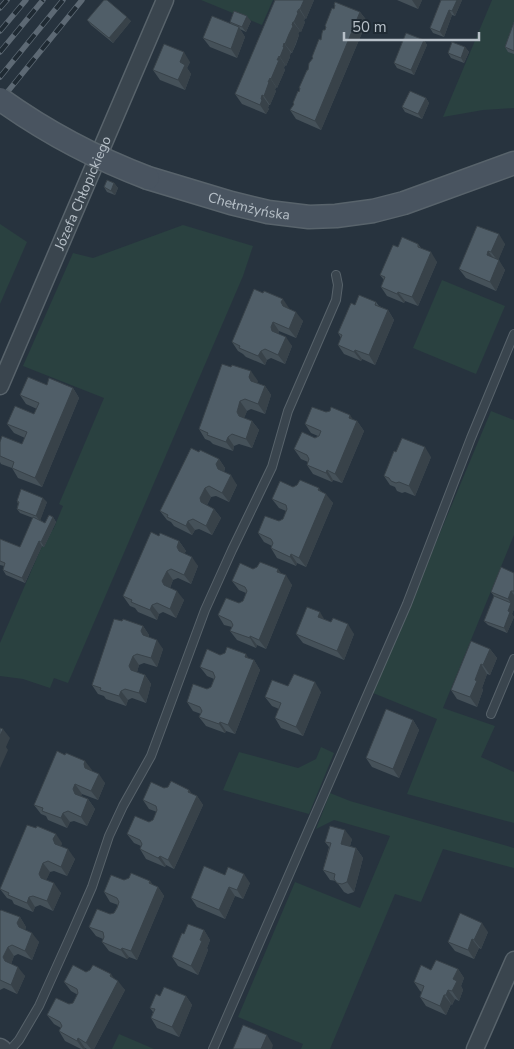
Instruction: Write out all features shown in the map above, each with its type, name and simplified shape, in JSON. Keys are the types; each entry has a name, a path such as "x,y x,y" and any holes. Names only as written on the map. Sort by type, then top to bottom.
{"street":[{"name":"Józefa Chłopickiego","path":"0,386 165,0"},
{"name":"Chełmżyńska","path":"0,99 33,122 68,142 148,178 231,204 296,216 336,216 373,211 514,163"},
{"path":"475,1049 514,960"}],"lane":[{"path":"11,1049 19,1040 39,1006 92,886 109,836 123,806 151,756 205,610 272,467 288,411 336,300 338,285 336,275"},
{"path":"213,1049 407,604 470,438 514,334"},
{"path":"491,714 514,659"}],"green space":[{"path":"201,0 273,0 262,25"},
{"path":"492,0 514,0 514,108 483,110 443,117"},
{"path":"0,224 27,242 0,304"},
{"path":"183,225 253,246 243,276 68,683 54,678 50,688 23,679 0,676 0,643 42,546 44,547 53,530 63,506 59,504 104,398 23,366 73,253 93,258"},
{"path":"442,280 505,306 476,374 413,348"},
{"path":"491,411 514,420 514,535 443,708 495,726 481,757 514,772 514,823 407,794 437,719 373,693"},
{"path":"321,747 334,753 309,814 223,790 239,752 298,768 316,759"},
{"path":"330,793 350,801 514,848 514,868 443,849 421,902 395,894 330,1049 301,1049 303,1044 238,1017 295,882 360,908 390,836 334,820 316,829"},
{"path":"119,1034 154,1049 112,1049"}],"building":[{"path":"104,0 107,0 127,17 109,38 87,20"},
{"path":"275,0 304,0 284,43 264,96 262,95 260,105 235,94"},
{"path":"441,0 457,0 452,11 449,10 440,32 430,28"},
{"path":"335,2 360,12 315,121 290,110 308,70 309,63 313,58 319,39 321,40 332,8 334,9"},
{"path":"234,11 247,16 242,27 230,22"},
{"path":"212,16 239,27 231,49 203,38"},
{"path":"514,22 514,51 505,47"},
{"path":"406,33 424,40 411,70 394,63"},
{"path":"452,42 465,47 461,58 448,53"},
{"path":"164,44 184,52 180,62 185,65 178,80 153,70"},
{"path":"410,91 426,98 418,114 402,107"},
{"path":"107,180 114,183 111,191 104,187"},
{"path":"477,226 499,234 491,252 488,251 487,255 499,260 490,282 459,269"},
{"path":"402,237 418,244 418,247 431,252 412,297 398,292 397,294 381,287 385,277 380,275 393,245 398,247"},
{"path":"254,289 283,299 281,302 283,306 296,312 289,329 273,322 272,331 286,337 278,355 265,349 258,356 239,348 240,346 232,342"},
{"path":"359,295 376,302 375,305 388,310 369,355 355,350 354,352 338,345 342,335 338,333 351,303 355,305"},
{"path":"222,364 251,371 249,377 251,381 265,386 258,404 245,399 240,401 237,412 239,416 252,421 246,439 232,434 226,442 207,435 208,433 199,429"},
{"path":"28,377 47,385 49,378 73,388 35,478 12,468 14,462 0,456 2,436 22,444 27,432 7,424 15,406 34,414 39,403 20,395"},
{"path":"312,407 326,412 330,411 331,407 350,415 349,418 357,421 335,474 327,470 326,473 307,465 309,459 307,455 294,449 302,432 315,438 319,436 321,431 305,424"},
{"path":"402,438 425,447 409,486 391,481 384,476 394,451 396,452"},
{"path":"191,448 219,459 216,464 218,469 231,475 222,493 209,486 205,488 200,498 201,502 214,509 206,526 193,519 188,521 186,526 167,517 168,515 160,511"},
{"path":"300,480 319,488 318,490 326,494 299,558 291,554 290,557 271,548 273,543 271,539 258,533 265,516 279,521 283,519 287,509 286,505 272,499 280,481 293,487"},
{"path":"21,489 43,498 36,516 17,509 19,502 17,501"},
{"path":"49,515 53,517 41,542 39,541 22,578 3,570 5,563 0,561 0,539 20,547 33,517 45,523"},
{"path":"151,532 159,536 160,533 179,541 177,547 179,551 192,557 184,575 171,569 167,571 162,581 164,585 177,591 170,609 157,603 152,605 150,610 131,602 132,600 123,596"},
{"path":"260,562 278,569 277,572 286,575 259,640 230,631 233,625 231,621 218,615 226,598 239,603 243,601 247,591 245,587 232,581 240,563 253,569"},
{"path":"501,567 514,573 514,591 511,591 508,599 491,592"},
{"path":"494,596 511,603 504,628 484,621"},
{"path":"307,607 320,612 318,617 331,622 333,618 348,624 337,651 296,634"},
{"path":"114,619 122,621 123,619 143,626 141,631 143,635 157,640 151,658 137,654 133,656 129,666 131,670 145,675 139,693 125,689 121,691 119,696 100,690 101,688 92,685"},
{"path":"471,641 490,649 483,665 481,664 475,680 477,681 470,697 451,690"},
{"path":"227,647 246,654 245,657 254,660 228,725 199,717 202,711 200,707 187,702 193,684 207,689 211,687 215,677 213,672 200,667 207,649 220,655 225,653"},
{"path":"294,674 315,682 296,727 275,718 281,703 265,697 272,680 288,686"},
{"path":"386,709 413,720 393,769 366,758"},
{"path":"57,751 85,761 85,768 99,774 91,791 75,784 73,789 75,794 88,799 81,817 68,811 63,813 61,818 42,811 43,808 34,805"},
{"path":"171,781 197,796 168,860 160,856 158,858 140,849 142,844 140,840 127,834 135,816 149,822 153,820 157,810 156,806 143,800 151,782 164,788 168,787"},
{"path":"27,825 36,828 37,826 56,834 53,839 55,844 68,849 61,867 48,861 43,863 39,874 41,878 54,883 47,901 33,896 29,897 27,903 8,895 9,893 0,889"},
{"path":"330,826 345,830 341,844 356,848 347,882 342,884 337,883 334,879 335,874 323,870 331,843 325,842"},
{"path":"204,866 225,875 228,867 244,874 237,890 229,887 219,910 191,898"},
{"path":"131,873 150,881 149,883 158,887 131,951 122,948 121,950 102,942 103,932 89,927 97,909 110,914 114,913 117,908 119,902 117,898 104,892 111,875 124,880 129,878"},
{"path":"1,910 20,917 17,923 19,927 32,933 25,951 12,945 8,947 3,957 5,961 18,967 11,985 0,980"},
{"path":"460,913 482,923 474,940 472,939 468,950 448,942"},
{"path":"188,924 204,930 200,940 202,941 191,966 172,957"},
{"path":"436,960 458,969 453,979 457,981 452,991 448,990 446,995 444,995 440,1006 420,997 424,986 414,982 421,965 431,970"},
{"path":"73,965 86,972 93,965 111,974 110,976 118,981 86,1043 78,1038 77,1041 59,1031 62,1026 60,1022 47,1015 56,998 69,1004 73,1003 78,993 77,989 64,982"},
{"path":"164,987 186,996 172,1027 151,1018 155,1009 150,1008 156,994 160,996"},
{"path":"243,1025 267,1035 261,1049 233,1049"}],"railway":[{"path":"0,8 7,0"},
{"path":"0,31 26,0"},
{"path":"0,52 43,0"},
{"path":"0,77 63,0"},
{"path":"0,101 82,0"}]}
